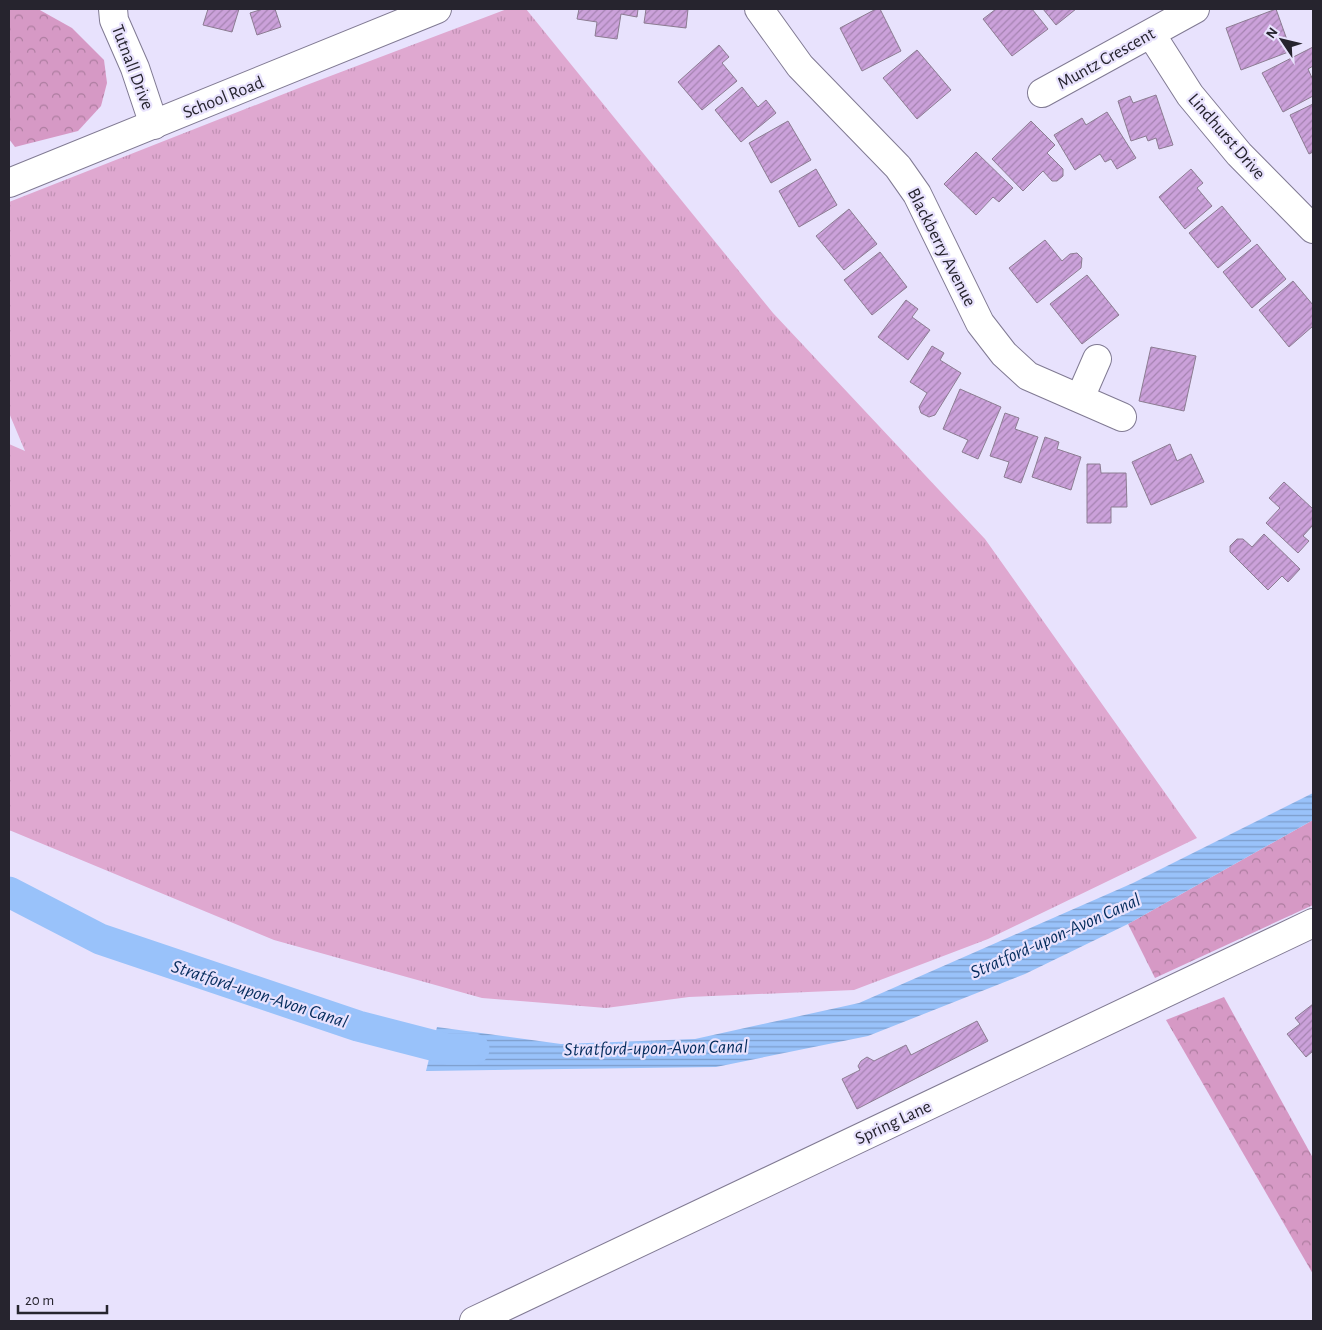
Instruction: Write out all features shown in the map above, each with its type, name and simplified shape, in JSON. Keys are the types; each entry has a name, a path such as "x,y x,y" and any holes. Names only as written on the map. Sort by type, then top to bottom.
{"street":[{"name":"Tutnall Drive","path":"113,9 114,20 135,68 154,125"},
{"name":"School Road","path":"9,183 437,9"},
{"name":"Blackberry Avenue","path":"759,9 800,66 898,167 913,187 980,323 1004,354 1028,376 1122,417"},
{"name":"Muntz Crescent","path":"1042,93 1195,9"},
{"name":"Lindhurst Drive","path":"1151,34 1190,95 1239,154 1313,229"},
{"path":"1080,398 1097,359"},
{"name":"Spring Lane","path":"474,1321 1313,923"}],"green space":[{"path":"9,9 38,9 72,28 104,60 107,83 101,106 78,131 15,147 9,139"},
{"path":"507,9 526,9 773,313 985,539 1197,838 988,939 854,990 689,997 606,1008 482,998 274,940 9,830 9,444 25,451 9,413 9,202 304,86"},
{"path":"1313,820 1313,905 1155,978 1128,924"},
{"path":"1224,997 1313,1158 1313,1274 1166,1020"}],"water":[{"path":"1313,793 1313,820 1128,924 1025,974 868,1036 716,1067 426,1071 437,1027 561,1044 695,1039 859,1003 1133,883"}],"building":[{"path":"208,9 239,9 232,32 203,25"},
{"path":"263,9 275,9 281,27 257,35 250,13"},
{"path":"579,9 638,9 637,17 621,14 617,39 595,36 597,22 577,19"},
{"path":"646,9 688,9 686,28 644,23"},
{"path":"876,9 880,9 901,51 862,71 840,28"},
{"path":"996,9 1032,9 1048,29 1012,56 983,19"},
{"path":"1043,9 1076,9 1056,25"},
{"path":"1276,9 1291,51 1241,70 1226,28"},
{"path":"719,45 729,57 722,63 737,81 702,110 678,82"},
{"path":"1313,47 1313,66 1308,69 1313,80 1313,96 1283,112 1262,73"},
{"path":"917,50 951,90 917,119 883,78"},
{"path":"742,87 758,107 766,100 776,113 741,142 715,110"},
{"path":"1156,95 1173,145 1159,149 1156,138 1148,141 1146,136 1131,141 1118,101 1130,96 1133,103"},
{"path":"1313,104 1313,152 1309,154 1290,115"},
{"path":"1107,112 1136,158 1117,169 1111,159 1105,162 1100,154 1075,170 1054,135 1082,118 1086,125"},
{"path":"788,121 811,160 771,183 749,143"},
{"path":"1031,121 1055,145 1047,153 1063,169 1063,176 1057,181 1052,181 1043,171 1023,191 992,159"},
{"path":"976,152 1013,188 999,202 993,197 976,215 944,184"},
{"path":"816,169 837,205 799,227 779,191"},
{"path":"1191,169 1203,183 1197,188 1212,206 1185,229 1159,197"},
{"path":"1222,206 1251,241 1218,268 1189,233"},
{"path":"849,209 877,244 844,270 816,236"},
{"path":"1045,240 1062,261 1070,254 1077,253 1082,258 1081,268 1037,303 1009,268"},
{"path":"1257,244 1286,279 1252,308 1223,272"},
{"path":"880,252 907,287 872,315 844,280"},
{"path":"1087,275 1119,315 1082,344 1050,304"},
{"path":"1293,281 1313,305 1313,326 1289,347 1259,310"},
{"path":"906,300 918,309 912,317 930,330 908,360 878,337"},
{"path":"932,346 944,353 940,360 961,373 935,415 929,417 921,413 919,407 927,393 910,382"},
{"path":"1151,347 1196,356 1184,411 1139,401"},
{"path":"960,389 1001,407 978,459 962,452 968,440 943,429"},
{"path":"1005,413 1019,418 1015,429 1038,437 1021,483 1004,477 1009,462 990,456"},
{"path":"1045,437 1059,442 1057,449 1081,457 1071,490 1032,477"},
{"path":"1170,444 1177,461 1191,454 1204,482 1151,505 1132,462"},
{"path":"1087,464 1100,464 1101,473 1126,473 1127,507 1111,507 1111,523 1087,523"},
{"path":"1284,482 1313,509 1313,525 1303,536 1309,541 1298,553 1266,523 1280,508 1269,498"},
{"path":"1264,534 1300,569 1288,582 1282,576 1268,590 1230,552 1230,546 1237,539 1243,539 1252,547"},
{"path":"1313,1004 1313,1051 1306,1057 1287,1034 1300,1024 1295,1018"},
{"path":"977,1021 988,1041 857,1109 842,1079 860,1070 858,1066 861,1061 867,1057 874,1061 906,1045 911,1055"}],"waterway":[{"name":"Stratford-upon-Avon Canal","path":"9,892 100,939 358,1026 447,1049 474,1049"}]}
